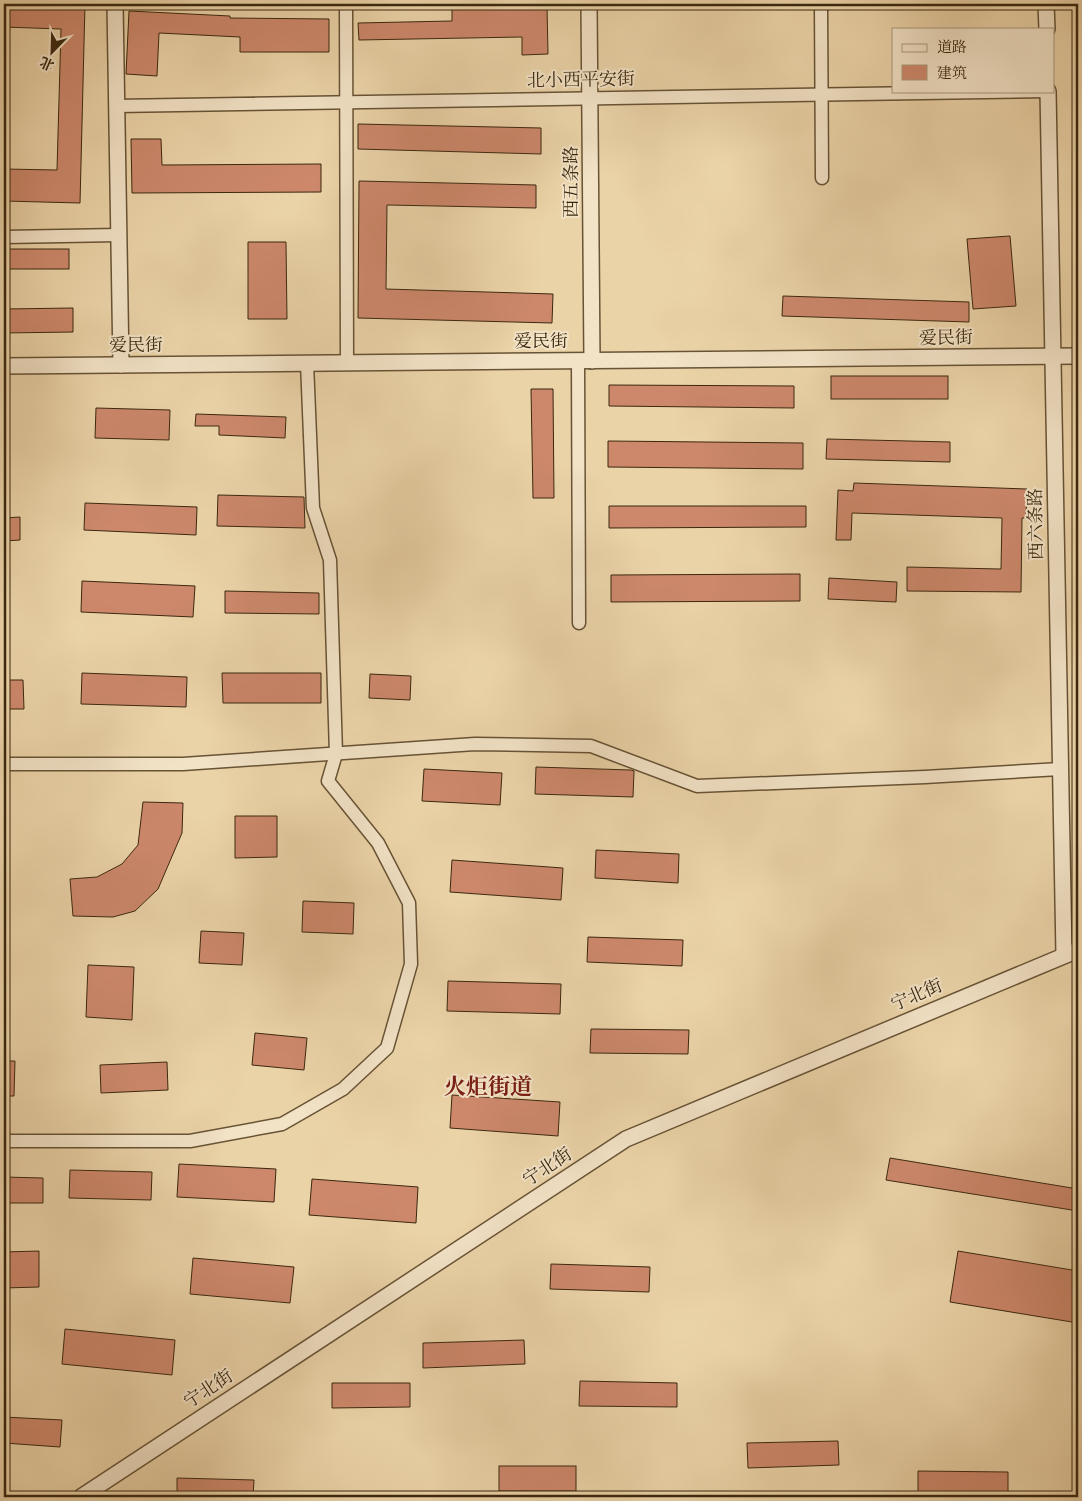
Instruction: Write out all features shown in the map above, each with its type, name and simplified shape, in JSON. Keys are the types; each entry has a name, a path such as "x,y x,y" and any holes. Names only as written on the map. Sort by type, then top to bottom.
{"street":[{"path":"115,4 121,365"},
{"path":"346,4 347,363"},
{"name":"西五条路","path":"585,361 590,4"},
{"path":"821,4 822,178"},
{"path":"1046,4 1047,28"},
{"name":"北小西平安街","path":"116,106 990,92"},
{"name":"西六条路","path":"1047,92 1064,956"},
{"path":"4,237 119,235"},
{"name":"爱民街","path":"4,366 1078,356"},
{"path":"579,623 585,361"},
{"path":"4,1141 190,1141 282,1124 342,1089 387,1048 411,964 409,903 378,843 328,781 336,754 330,560 313,508 307,363"},
{"path":"4,764 183,764 474,744 591,746 697,786 1060,770"},
{"name":"宁北街","path":"81,1497 626,1139 1078,950"}],"building":[{"path":"4,4 85,4 80,203 4,201 4,169 57,170 61,29 4,27"},
{"path":"547,6 548,54 522,55 522,37 359,40 358,23 452,21 452,8"},
{"path":"129,11 230,16 230,18 329,19 329,52 240,52 240,37 159,33 157,76 126,74"},
{"path":"358,124 541,128 541,154 358,149"},
{"path":"131,139 161,139 162,165 321,164 321,192 132,193"},
{"path":"359,181 536,185 536,208 387,205 386,289 553,294 552,323 358,318"},
{"path":"1010,236 1016,306 973,309 967,239"},
{"path":"248,242 286,242 287,319 248,319"},
{"path":"4,249 69,249 69,269 4,269"},
{"path":"783,296 969,302 969,322 782,316"},
{"path":"73,308 73,332 4,333 4,309"},
{"path":"831,376 948,376 948,399 831,399"},
{"path":"609,385 794,386 794,408 609,406"},
{"path":"531,389 553,389 554,498 533,498"},
{"path":"96,408 170,410 169,440 95,438"},
{"path":"196,414 286,417 285,438 219,435 219,426 195,426"},
{"path":"827,439 950,442 950,462 826,459"},
{"path":"608,441 803,443 803,469 608,467"},
{"path":"854,483 1027,489 1026,518 1022,518 1021,592 907,591 907,567 1001,569 1002,518 852,513 851,540 836,540 838,490 853,491"},
{"path":"218,495 304,497 305,528 217,526"},
{"path":"85,503 197,507 196,535 84,530"},
{"path":"609,506 806,506 806,527 609,528"},
{"path":"20,517 20,540 4,541 4,518"},
{"path":"800,574 800,601 611,602 611,575"},
{"path":"829,578 897,582 896,602 828,599"},
{"path":"82,581 195,586 193,617 81,612"},
{"path":"225,591 319,593 319,614 225,613"},
{"path":"82,673 187,677 186,707 81,704"},
{"path":"222,673 321,673 321,703 223,703"},
{"path":"370,674 411,676 410,700 369,698"},
{"path":"4,680 23,680 24,709 4,709"},
{"path":"536,767 631,770 634,771 633,797 535,794"},
{"path":"424,769 502,773 500,805 422,801"},
{"path":"143,802 183,803 182,833 158,889 135,911 113,917 73,916 70,879 97,877 122,864 138,845"},
{"path":"235,816 277,816 277,857 235,858"},
{"path":"596,850 679,854 678,883 595,878"},
{"path":"452,860 563,868 561,900 450,892"},
{"path":"303,901 354,903 353,934 302,932"},
{"path":"201,931 244,933 242,965 199,963"},
{"path":"588,937 683,940 682,966 587,962"},
{"path":"88,965 134,967 132,1020 86,1017"},
{"path":"448,981 561,984 560,1014 447,1011"},
{"path":"591,1029 689,1030 688,1054 590,1053"},
{"path":"255,1033 307,1038 304,1070 252,1065"},
{"path":"4,1061 15,1061 14,1096 4,1096"},
{"path":"167,1062 168,1090 101,1093 100,1065"},
{"path":"452,1095 560,1102 558,1136 450,1128"},
{"path":"890,1158 1078,1189 1078,1211 886,1180"},
{"path":"179,1164 276,1169 274,1202 177,1197"},
{"path":"70,1170 152,1172 151,1200 69,1198"},
{"path":"4,1177 43,1178 43,1203 4,1203"},
{"path":"312,1179 418,1187 416,1223 309,1215"},
{"path":"39,1251 39,1287 4,1288 4,1252"},
{"path":"958,1251 1078,1271 1078,1323 950,1302"},
{"path":"193,1258 294,1267 290,1303 190,1294"},
{"path":"551,1264 650,1267 649,1292 550,1289"},
{"path":"65,1329 175,1340 172,1375 62,1364"},
{"path":"524,1340 525,1364 423,1368 423,1343"},
{"path":"580,1381 677,1383 677,1407 579,1406"},
{"path":"332,1383 410,1383 410,1407 332,1408"},
{"path":"4,1417 62,1420 60,1447 4,1443"},
{"path":"838,1441 839,1465 748,1468 747,1443"},
{"path":"499,1466 576,1466 576,1491 499,1491"},
{"path":"918,1471 1008,1472 1008,1497 918,1496"},
{"path":"177,1478 254,1480 253,1497 177,1497"}],"district":[{"name":"火炬街道","path":"488,1088"}]}
